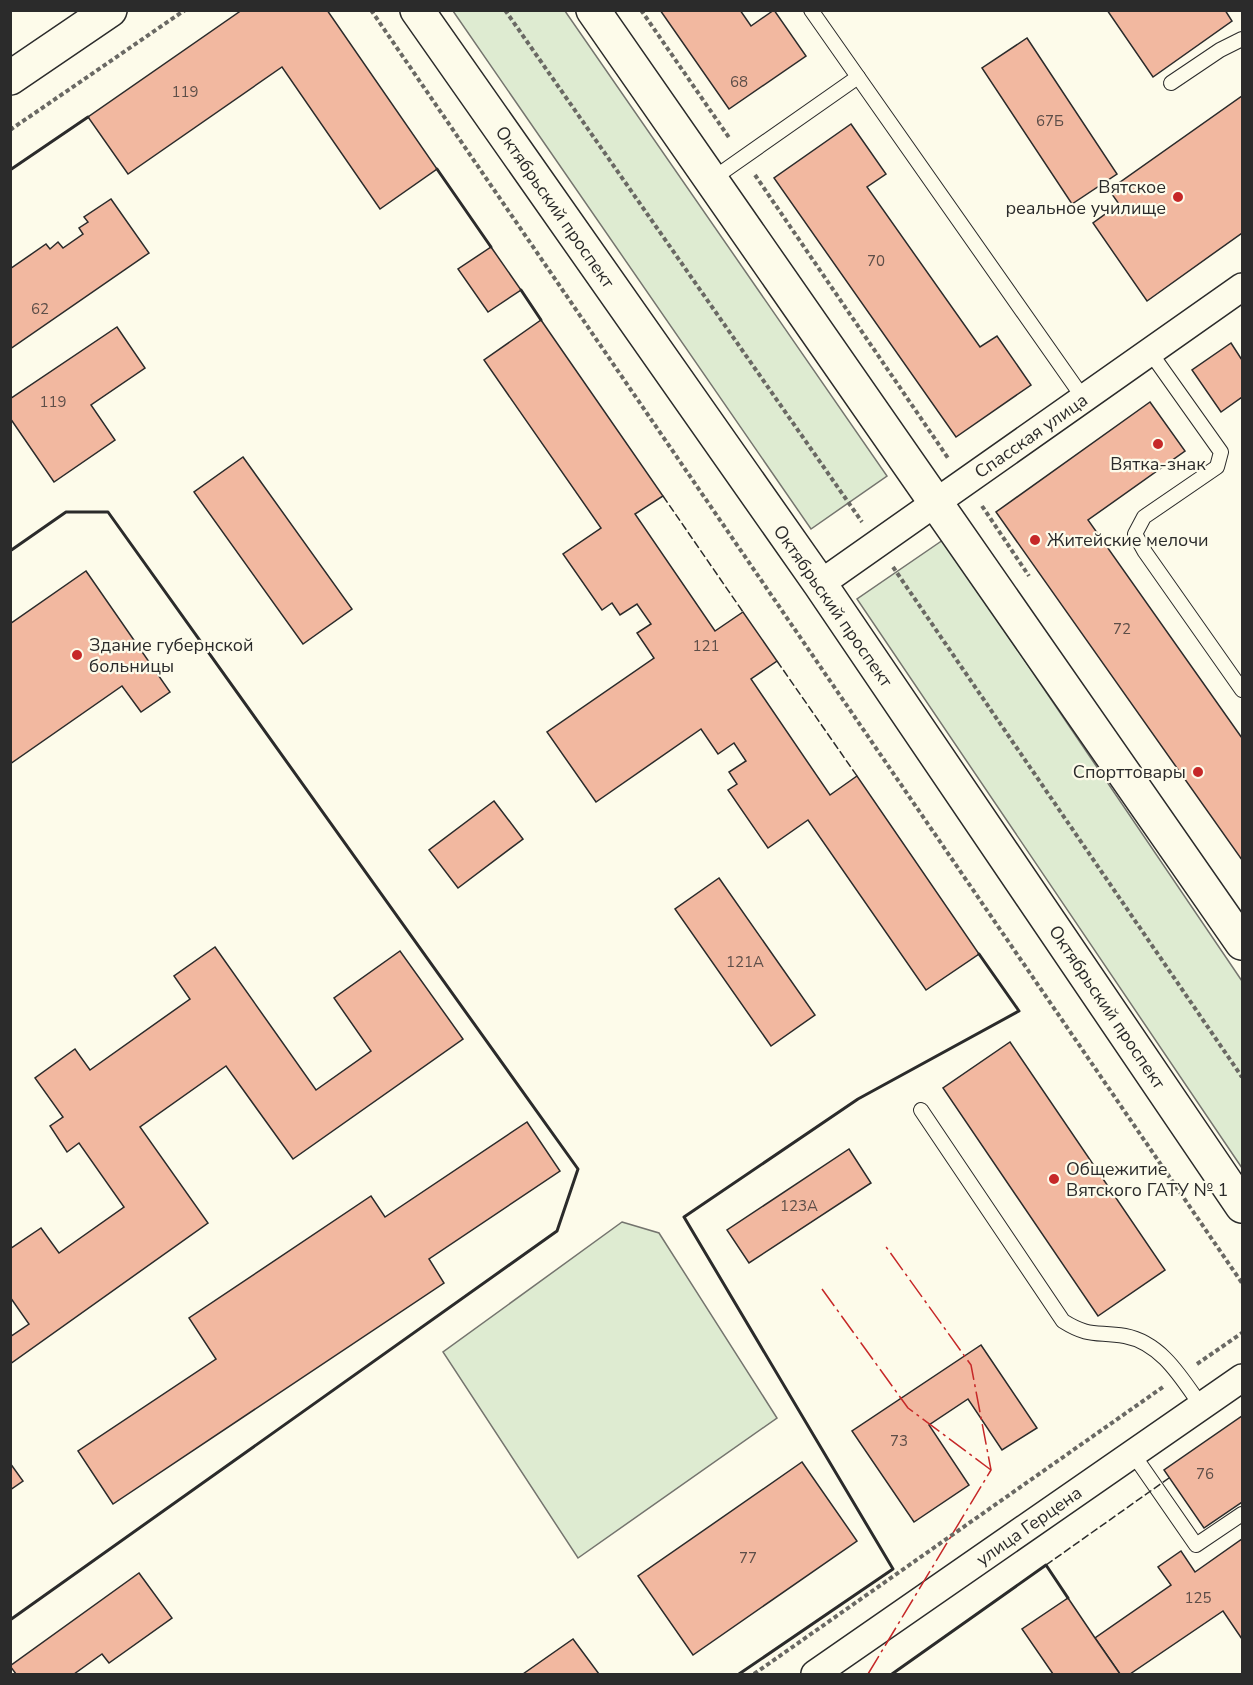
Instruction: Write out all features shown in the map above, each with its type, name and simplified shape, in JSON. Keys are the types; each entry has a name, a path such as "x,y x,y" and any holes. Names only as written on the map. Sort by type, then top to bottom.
{"main road":[{"path":"17,70 110,10"},
{"name":"Октябрьский проспект","path":"417,10 819,584 1242,1206"},
{"path":"593,10 936,503 1238,927"}],"street":[{"name":"Спасская улица","path":"819,584 1242,287"},
{"name":"улица Герцена","path":"815,1674 1242,1378"}],"lane":[{"path":"811,10 1084,399"},
{"path":"1171,83 1220,50 1242,39"},
{"path":"711,180 858,77"},
{"path":"1150,352 1221,452 1217,467 1144,517 1135,534 1145,552 1242,690"},
{"path":"921,1110 1063,1321 1081,1333 1126,1336 1143,1344 1168,1360 1202,1407"},
{"path":"1133,1454 1196,1545 1242,1514"}],"path":[{"path":"10,130 184,10"},
{"path":"371,10 1242,1283"},
{"path":"641,10 948,458"},
{"path":"754,1674 1242,1333"}],"green space":[{"path":"453,11 565,11 887,476 811,529"},
{"path":"943,540 1242,981 1242,1168 857,599"},
{"path":"622,1222 659,1233 777,1418 578,1558 443,1352"}],"building":[{"path":"242,10 327,10 437,169 380,209 282,67 128,174 88,117"},
{"path":"660,10 740,10 751,26 774,10 806,56 729,109"},
{"path":"1107,10 1225,10 1232,21 1153,77"},
{"path":"1027,38 1117,174 1072,204 982,68"},
{"name":"Вятское реальное училище","path":"1242,96 1242,233 1147,301 1093,223 1119,204 1109,190"},
{"path":"851,124 886,174 867,187 980,347 997,336 1031,385 956,437 774,178"},
{"path":"111,199 149,253 10,349 10,269 46,244 50,249 58,242 63,248 83,234 79,228 88,222 84,217"},
{"path":"491,247 521,290 488,312 458,269"},
{"path":"541,320 663,496 635,514 715,631 743,612 777,661 751,679 830,795 857,776 979,954 926,990 808,820 768,848 728,790 737,784 729,772 746,761 734,743 718,754 701,729 596,802 547,732 654,658 637,633 651,624 637,604 620,615 612,603 602,610 563,554 601,528 484,360"},
{"path":"117,327 145,368 91,405 115,440 54,482 10,418 10,399"},
{"path":"1231,343 1242,360 1242,397 1221,412 1192,370"},
{"path":"1150,402 1185,451 1088,520 1242,738 1242,860 996,512"},
{"path":"243,457 352,609 303,644 194,492"},
{"name":"Здание губернской больницы","path":"86,571 170,692 141,712 122,686 10,764 10,624"},
{"path":"494,801 523,839 458,888 429,850"},
{"path":"719,878 815,1015 771,1046 675,909"},
{"path":"215,947 316,1090 371,1051 334,998 400,951 463,1039 293,1159 226,1066 140,1127 208,1223 10,1364 10,1337 29,1324 10,1297 10,1249 41,1228 59,1253 124,1207 79,1143 67,1152 50,1126 63,1117 35,1078 75,1049 90,1070 190,999 174,976"},
{"name":"Общежитие Вятского ГАТУ № 1","path":"1010,1042 1165,1270 1098,1316 943,1088"},
{"path":"527,1122 560,1171 429,1259 444,1283 113,1504 78,1451 216,1359 189,1318 371,1196 385,1217"},
{"path":"849,1149 871,1183 749,1263 727,1230"},
{"path":"981,1345 1037,1428 1002,1450 968,1399 929,1425 969,1485 914,1522 852,1431"},
{"path":"1242,1416 1242,1502 1204,1528 1164,1470"},
{"path":"802,1462 857,1541 693,1655 638,1576"},
{"path":"10,1463 23,1481 10,1490"},
{"path":"1242,1539 1242,1639 1223,1611 1130,1674 1120,1674 1095,1638 1171,1585 1158,1567 1181,1551 1195,1572"},
{"path":"139,1573 172,1618 109,1663 102,1654 74,1674 16,1674 10,1666"},
{"path":"1068,1598 1120,1674 1053,1674 1022,1629"},
{"path":"573,1639 599,1674 523,1674"}],"fence":[{"path":"663,496 743,612"},
{"path":"777,661 857,776"},
{"path":"1046,1565 1169,1478"}],"wall":[{"path":"10,170 88,117"},
{"path":"437,169 491,247"},
{"path":"521,290 541,320"},
{"path":"10,551 66,512 108,512 578,1169 557,1231 10,1620"},
{"path":"739,1674 893,1569 684,1217 858,1099 1019,1011 979,954"},
{"path":"892,1674 1046,1565 1068,1598"}],"power":[{"path":"868,1674 991,1470 971,1365 884,1244"},
{"path":"822,1289 908,1408 991,1470"}],"place":[{"name":"Вятское реальное училище","path":"1178,197"},
{"name":"Вятка-знак","path":"1158,444"},
{"name":"Житейские мелочи","path":"1035,540"},
{"name":"Здание губернской больницы","path":"77,655"},
{"name":"Спорттовары","path":"1198,772"},
{"name":"Общежитие Вятского ГАТУ № 1","path":"1054,1179"}]}
